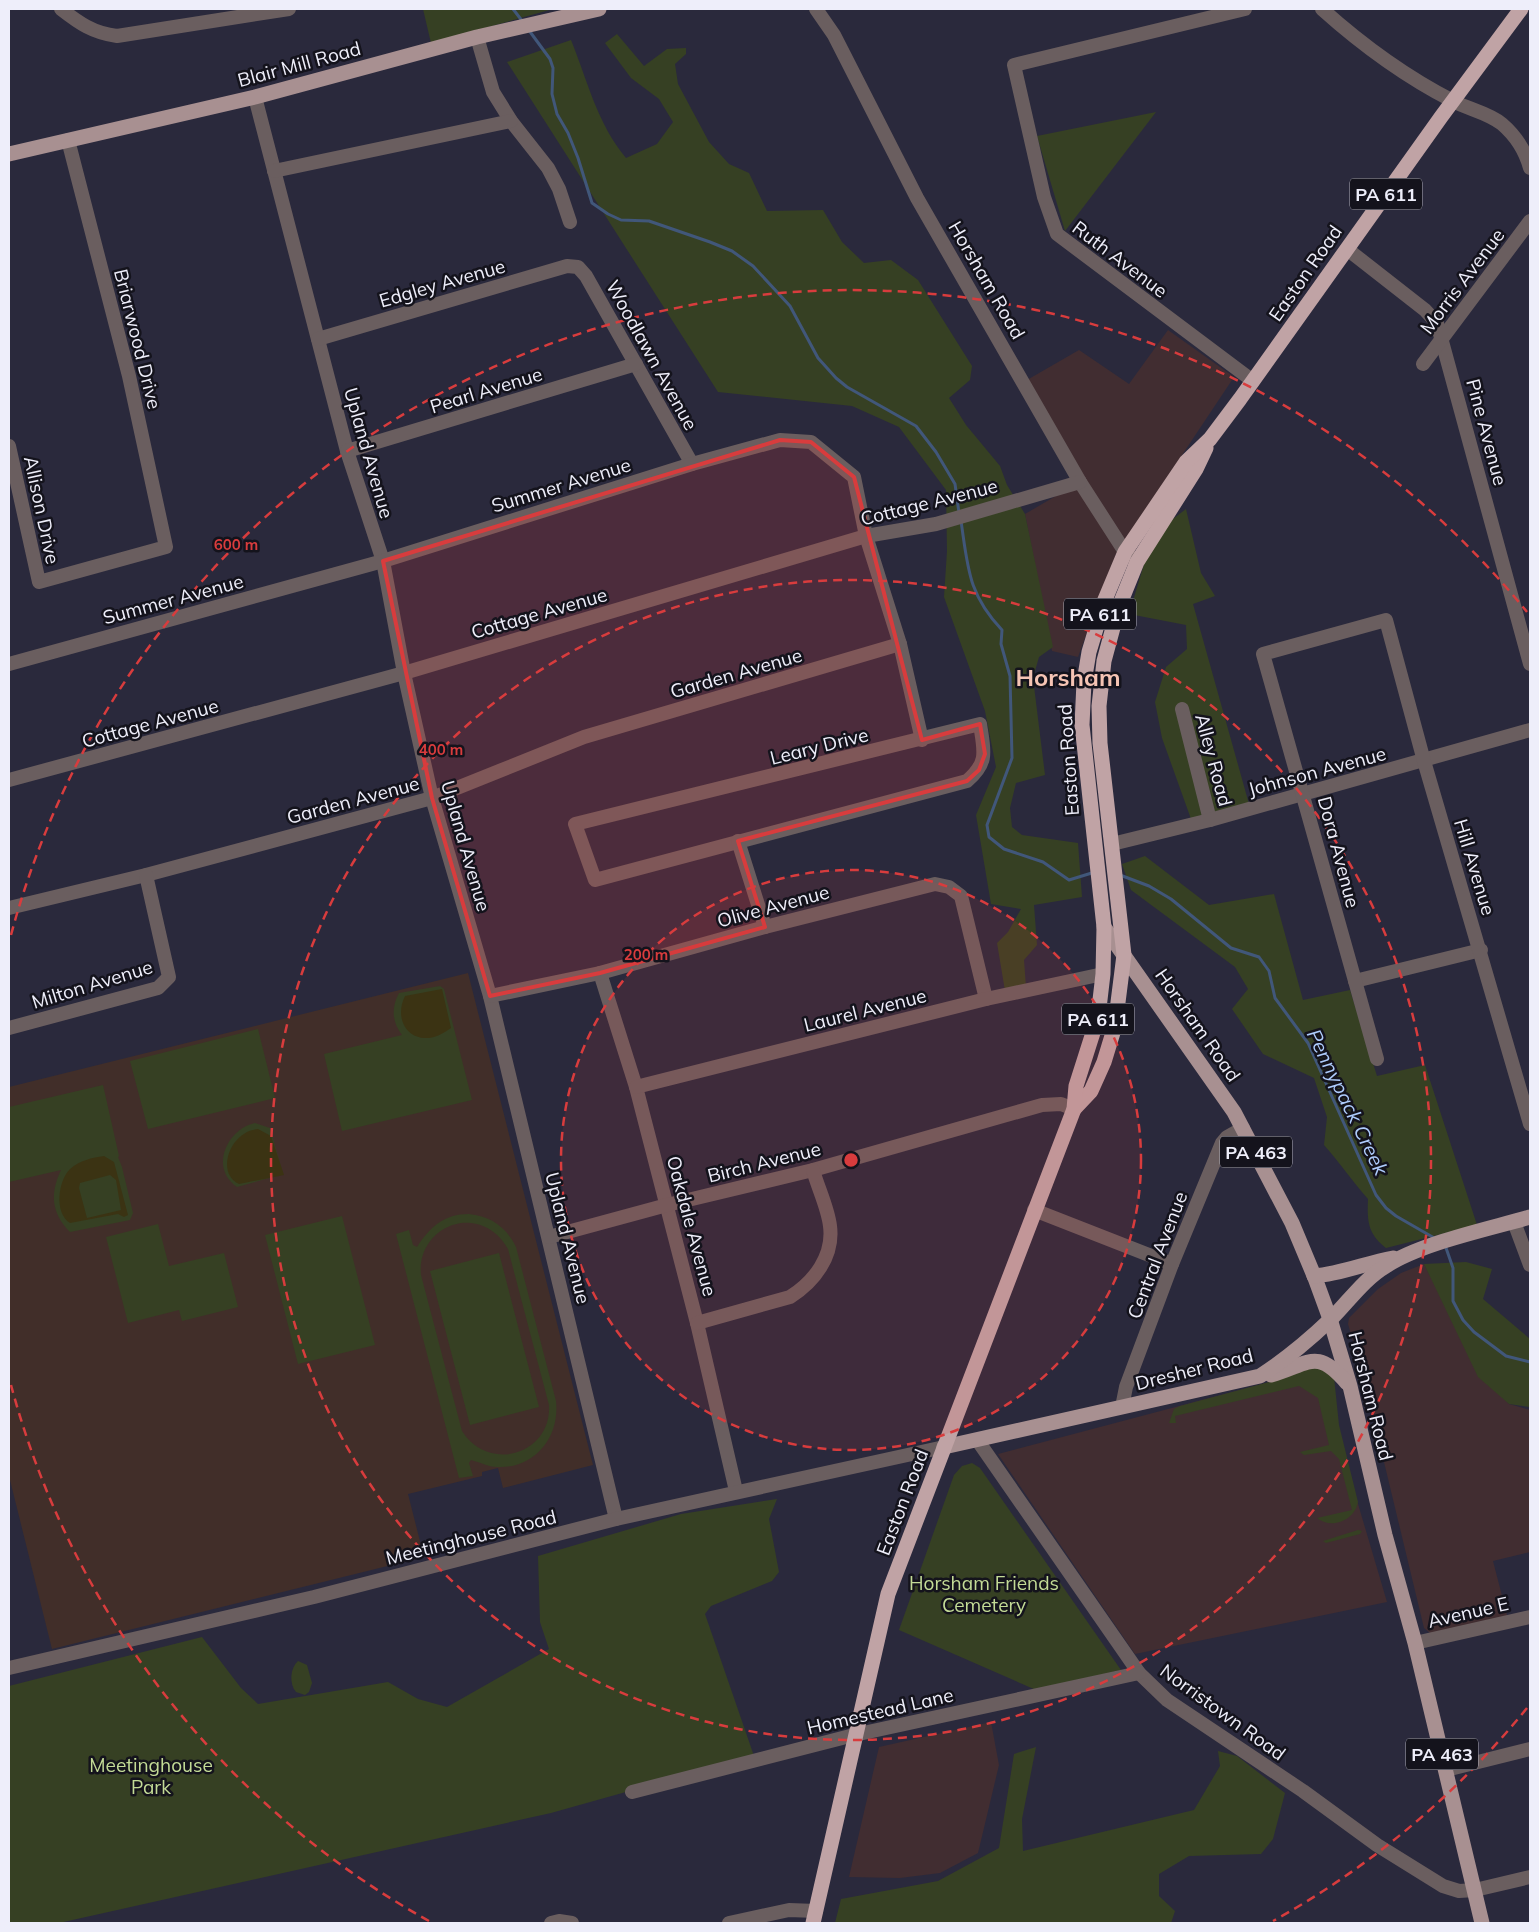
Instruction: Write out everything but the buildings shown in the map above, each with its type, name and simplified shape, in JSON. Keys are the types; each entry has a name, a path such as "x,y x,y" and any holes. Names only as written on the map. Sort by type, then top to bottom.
{"highway":[{"name":"Easton Road","path":"815,1917 854,1735 888,1594 1074,1109 1076,1086 1098,1017 1103,974 1104,927 1083,745 1084,682 1095,631 1131,557 1186,462 1210,439 1452,101 1522,9"},
{"name":"Easton Road","path":"1074,1109 1091,1091 1104,1062 1115,1026 1124,955 1100,743 1100,684 1131,557"}],"main road":[{"name":"Blair Mill Road","path":"9,154 255,97 477,37 599,9"},
{"name":"Horsham Road","path":"1104,927 1234,1112 1292,1223 1314,1276 1330,1319 1350,1386 1385,1535 1415,1643 1482,1923"},
{"name":"Dresher Road","path":"944,1447 978,1441 1260,1376 1284,1359 1330,1319 1373,1275 1409,1254 1530,1217"},
{"path":"1314,1276 1328,1275 1366,1263 1409,1254"},
{"path":"1260,1376 1311,1362 1323,1362 1333,1366 1350,1386"}],"street":[{"path":"61,9 88,30 117,36 285,10"},
{"name":"Horsham Road","path":"816,9 834,35 917,198 1080,482 1131,557"},
{"name":"Ruth Avenue","path":"1245,9 1014,65 1044,197 1057,234 1253,381"},
{"path":"1322,9 1393,65 1452,101 1500,123 1518,140 1527,155 1530,168"},
{"path":"477,37 493,92 511,121 548,168 559,189 570,222"},
{"name":"Upland Avenue","path":"255,97 347,451 383,561 404,673 432,798 490,996 616,1519"},
{"path":"274,170 511,121"},
{"name":"Briarwood Drive","path":"38,582 166,547 130,376 68,140"},
{"name":"Morris Avenue","path":"1423,364 1530,221"},
{"name":"Pine Avenue","path":"1347,249 1425,310 1437,323 1530,664"},
{"name":"Edgley Avenue","path":"318,339 567,266 578,267"},
{"name":"Woodlawn Avenue","path":"578,267 586,276 692,464"},
{"name":"Pearl Avenue","path":"347,451 636,364"},
{"name":"Summer Avenue","path":"9,664 383,561 692,464 780,440 811,442 854,477 866,536 900,644 922,740"},
{"name":"Allison Drive","path":"9,446 38,582"},
{"name":"Cottage Avenue","path":"9,780 404,673 866,536 936,524 1080,482"},
{"name":"Hill Avenue","path":"1263,654 1386,620 1424,761 1481,950 1530,1124"},
{"name":"Garden Avenue","path":"9,908 146,875 432,798 584,737 900,644"},
{"name":"Dora Avenue","path":"1263,654 1304,793 1377,1059"},
{"name":"Alley Road","path":"1182,709 1210,820"},
{"name":"Leary Drive","path":"980,724 985,754 979,770 966,782 595,880 575,824 922,740 980,724"},
{"name":"Johnson Avenue","path":"1112,844 1210,820 1530,730"},
{"path":"738,841 765,927"},
{"name":"Milton Avenue","path":"9,1028 158,988 164,984 169,977 146,875"},
{"name":"Olive Avenue","path":"490,996 600,973 765,927 935,884 949,887 961,896 986,998"},
{"path":"1355,981 1481,950"},
{"name":"Oakdale Avenue","path":"600,973 636,1087 667,1205 736,1491"},
{"name":"Laurel Avenue","path":"636,1087 986,998 1103,974"},
{"name":"Birch Avenue","path":"549,1238 667,1205 813,1170 1042,1105 1061,1104 1074,1109"},
{"name":"Central Avenue","path":"1122,1407 1126,1387 1172,1264 1222,1143 1227,1136 1243,1128"},
{"path":"697,1323 790,1297 804,1288 815,1276 830,1246 830,1226 813,1170"},
{"path":"1034,1210 1172,1264"},
{"path":"1514,1222 1530,1266"},
{"name":"Norristown Road","path":"978,1441 1139,1674 1167,1700 1303,1791 1377,1845 1443,1886 1459,1891 1475,1890 1530,1877"},
{"name":"Meetinghouse Road","path":"9,1668 314,1596 616,1519 736,1491 944,1447"},
{"name":"Avenue E","path":"1415,1643 1530,1617"},
{"name":"Homestead Lane","path":"632,1792 854,1735 1139,1674"},
{"path":"1446,1770 1530,1749"},
{"path":"729,1923 789,1910 815,1917"},
{"path":"551,1923 559,1921 572,1923"}],"highlighted area":[{"path":"780,440 811,442 837,461 854,477 922,740 980,724 985,754 979,770 967,781 738,841 765,927 600,973 490,996 432,798 383,561"}],"shaded area":[{"path":"1168,330 1234,377 1116,554 1078,657 1052,651 1025,514 1085,479 1027,380 1079,350 1129,384"},
{"path":"468,973 593,1465 503,1488 498,1468 482,1472 482,1476 408,1494 424,1557 52,1649 9,1476 9,1087"},
{"path":"1424,1264 1483,1374 1509,1404 1530,1410 1530,1552 1493,1561 1508,1619 1431,1634 1424,1628 1364,1379 1348,1324 1349,1318 1378,1289 1401,1273"},
{"path":"1316,1370 1335,1426 1387,1602 1135,1654 998,1454"},
{"path":"991,1722 999,1765 978,1853 940,1873 900,1878 849,1877 879,1747"}],"green space":[{"path":"423,9 553,9 431,43"},
{"path":"617,34 644,66 667,49 686,48 686,54 675,64 678,84 709,142 729,164 749,173 767,211 823,210 842,242 864,263 891,260 918,280 972,366 970,380 949,398 966,425 1000,466 1007,485 1025,514 1053,647 1039,657 1033,678 1045,775 1016,783 1010,808 1012,827 1022,835 1078,843 1082,897 1034,905 1037,945 1024,960 1026,987 1005,991 997,943 1008,932 1021,909 991,904 976,815 996,767 985,711 944,597 947,551 946,490 899,427 852,406 718,392 507,62 571,40 600,116 616,145 626,158 657,144 673,122 659,99 631,78 605,43"},
{"path":"1156,112 1065,231 1037,136"},
{"path":"1186,509 1201,573 1215,596 1193,604 1249,804 1191,819 1162,738 1155,702 1166,667 1187,649 1186,625 1129,614 1145,561 1165,525"},
{"path":"1145,856 1209,905 1274,894 1303,1000 1350,990 1377,1076 1425,1065 1477,1225 1386,1248 1375,1238 1370,1227 1368,1199 1324,1145 1327,1117 1314,1078 1263,1054 1232,1009 1248,989 1235,967 1131,890 1122,864"},
{"path":"440,986 444,989 472,1100 342,1131 324,1054 402,1035 396,1025 394,1015 396,999 399,993"},
{"path":"258,1029 275,1098 148,1129 130,1061"},
{"path":"103,1085 118,1157 133,1213 130,1220 70,1232 59,1218 54,1202 55,1187 61,1170 9,1182 9,1107"},
{"path":"255,1123 270,1128 283,1174 237,1187 224,1170 225,1150 236,1133"},
{"path":"477,1215 491,1220 508,1234 516,1247 556,1401 556,1414 554,1427 549,1438 542,1448 523,1463 497,1467 471,1460 469,1463 473,1476 459,1478 396,1234 409,1230 413,1245 417,1247 427,1233 438,1223 452,1216","holes":["468,1223 488,1228 499,1237 508,1249 549,1405 547,1422 540,1436 530,1446 516,1452 502,1454 487,1452 473,1444 462,1431 421,1275 422,1257 430,1241 443,1229 452,1225"]},
{"path":"342,1216 375,1345 298,1364 265,1235"},
{"path":"158,1224 169,1266 224,1253 238,1307 182,1321 179,1310 128,1323 106,1237"},
{"path":"499,1253 539,1407 470,1425 430,1271"},
{"path":"1466,1262 1492,1269 1483,1299 1530,1339 1530,1407 1509,1404 1478,1377 1424,1264"},
{"path":"1316,1366 1334,1377 1339,1425 1358,1502 1348,1518 1336,1523 1329,1523 1317,1518 1352,1510 1339,1459 1331,1451 1304,1455 1300,1452 1329,1445 1318,1398 1299,1386 1175,1416 1176,1423 1169,1423 1174,1409 1180,1406 1277,1380"},
{"name":"Horsham Friends Cemetery","path":"972,1463 980,1468 1121,1670 1036,1690 899,1630 954,1475 962,1466"},
{"name":"Meetinghouse Park","path":"777,1499 769,1519 779,1572 772,1581 711,1606 705,1614 754,1756 551,1813 59,1923 9,1923 9,1686 202,1637 241,1688 258,1704 388,1682 418,1699 447,1707 549,1649 540,1622 538,1556 681,1514"},
{"path":"1358,1530 1362,1531 1360,1534 1326,1543 1323,1541"},
{"path":"298,1661 307,1665 312,1683 309,1692 305,1695 296,1692 291,1681 293,1668"},
{"path":"1036,1747 1022,1819 1023,1851 1194,1810 1220,1766 1218,1751 1237,1756 1285,1793 1273,1839 1261,1854 1189,1856 1159,1874 1159,1896 1175,1911 1171,1923 835,1923 841,1899 938,1881 999,1848 1014,1754"}],"sand":[{"path":"442,989 451,1028 429,1038 420,1038 413,1035 404,1025 402,1018 402,1003 405,996"},
{"path":"258,1129 271,1136 284,1175 239,1184 232,1179 228,1171 229,1153 233,1144 240,1137 248,1131"},
{"path":"104,1156 114,1162 128,1215 124,1217 118,1214 70,1223 65,1218 60,1205 61,1189 66,1174 78,1163","holes":["110,1175 116,1180 121,1210 87,1218 79,1188 80,1183"]}],"waterway":[{"name":"Pennypack Creek","path":"513,9 523,22"},
{"name":"Pennypack Creek","path":"528,29 550,59 553,68 552,94 557,114 568,133 578,158 592,203 621,220 649,221 710,242 732,251 753,266 790,306 818,358 836,378 847,387 916,426 936,452 955,484 959,513"},
{"name":"Pennypack Creek","path":"961,521 971,580 982,604 1002,630 1001,644 1010,676 1012,758 987,825 989,837 1004,849 1043,862 1069,880 1095,872"},
{"name":"Pennypack Creek","path":"1120,875 1149,886 1171,899 1231,948 1259,957 1269,971 1275,998 1308,1043 1376,1195 1386,1208 1396,1216 1436,1239"},
{"name":"Pennypack Creek","path":"1445,1245 1453,1268 1453,1301 1463,1320 1474,1332 1506,1356 1530,1362"}],"district":[{"name":"Horsham","path":"1068,677"}]}
